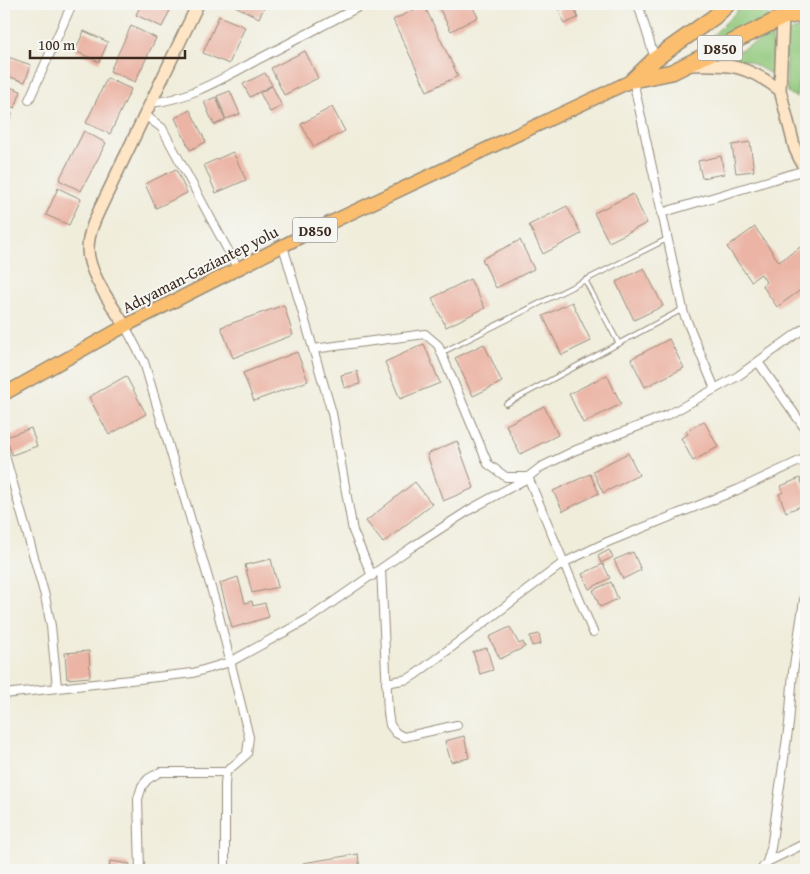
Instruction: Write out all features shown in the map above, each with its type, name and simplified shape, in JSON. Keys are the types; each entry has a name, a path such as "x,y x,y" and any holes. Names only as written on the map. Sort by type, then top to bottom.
{"highway":[{"name":"D850","path":"633,80 655,59 714,17 728,4"},
{"name":"D850","path":"633,80 672,72 688,65 783,10 806,13"}],"main road":[{"name":"Adıyaman-Gaziantep yolu","path":"4,394 125,326 283,246 633,80"}],"street":[{"path":"29,100 72,4"},
{"path":"140,870 138,799 142,786 148,779 160,772 226,772 246,754 248,745 248,737 217,608 144,362 93,273 88,248 94,221 198,4"},
{"path":"151,103 169,101 200,89 364,4"},
{"path":"638,4 655,59"},
{"path":"661,213 806,171 795,149 780,90 783,10"},
{"path":"688,65 735,66 762,76 780,90"},
{"path":"633,80 683,309 715,389"},
{"path":"145,115 162,128 238,269"},
{"path":"283,246 332,412 353,531 372,576"},
{"path":"4,694 193,672 230,662 310,618 471,509 528,477 541,467 576,450 668,415 738,376 806,327"},
{"path":"314,349 425,334 438,345 488,464 506,477 528,477"},
{"path":"758,362 806,430"},
{"path":"4,452 45,596 51,626 56,687"},
{"path":"386,683 408,679 416,674 563,563 737,490 806,458"},
{"path":"528,477 593,632"},
{"path":"381,569 386,683 390,725 396,733 404,737 457,724"},
{"path":"761,870 767,862 775,825 789,724 793,672 806,587"},
{"path":"225,870 226,772"},
{"path":"767,862 806,843"}],"lane":[{"path":"441,352 667,239"},
{"path":"585,280 619,344"},
{"path":"506,404 683,309"}],"green space":[{"path":"744,4 770,4 768,21 694,54"},
{"path":"806,26 806,49 796,97 787,92 785,33"},
{"path":"772,35 773,75 748,61 725,57"}],"building":[{"path":"141,4 173,4 162,27 136,15"},
{"path":"231,4 266,4 259,18"},
{"path":"437,4 471,4 478,17 451,31"},
{"path":"573,4 578,18 564,24 559,10"},
{"path":"424,5 458,76 427,91 393,20"},
{"path":"219,16 245,27 229,64 203,53"},
{"path":"131,26 156,38 135,82 110,71"},
{"path":"84,31 108,42 99,62 75,51"},
{"path":"305,51 318,78 284,95 271,68"},
{"path":"8,57 31,65 25,82 4,75 4,68"},
{"path":"265,73 272,85 250,97 243,84"},
{"path":"107,78 131,89 110,134 86,123"},
{"path":"4,85 21,91 15,108 4,104"},
{"path":"272,86 282,106 270,112 260,93"},
{"path":"230,91 240,114 226,119 217,96"},
{"path":"216,97 225,120 214,125 204,102"},
{"path":"332,107 345,131 314,147 301,124"},
{"path":"190,110 206,142 190,150 175,118"},
{"path":"4,111 12,114 4,135"},
{"path":"84,131 106,143 81,191 59,180"},
{"path":"750,142 754,171 736,173 732,145"},
{"path":"233,152 246,180 216,193 204,165"},
{"path":"721,156 724,174 702,178 698,161"},
{"path":"176,169 187,193 156,208 145,184"},
{"path":"58,188 81,199 69,225 46,215"},
{"path":"633,194 647,223 609,242 594,213"},
{"path":"567,206 581,234 543,254 529,225"},
{"path":"755,227 779,262 806,243 806,286 777,307 762,285 766,282 761,274 751,281 727,247"},
{"path":"520,240 534,269 496,288 482,259"},
{"path":"644,268 663,306 634,320 616,282"},
{"path":"470,279 485,308 446,327 432,298"},
{"path":"572,302 591,341 562,355 543,316"},
{"path":"284,305 293,335 233,358 221,327"},
{"path":"669,339 684,368 645,387 631,359"},
{"path":"424,344 440,383 400,399 385,362"},
{"path":"484,344 502,382 473,396 455,358"},
{"path":"297,352 308,381 254,401 243,373"},
{"path":"357,371 360,384 344,388 341,375"},
{"path":"607,375 621,404 583,423 569,394"},
{"path":"126,376 146,414 109,435 89,397"},
{"path":"544,406 558,435 520,454 506,425"},
{"path":"704,421 718,447 693,461 681,438 688,434 686,431"},
{"path":"31,428 37,446 12,455 6,437"},
{"path":"457,441 474,488 443,501 427,454"},
{"path":"628,453 639,475 603,493 593,471"},
{"path":"590,474 599,493 563,511 553,491"},
{"path":"800,478 806,493 806,504 786,512 779,494 783,492 781,486"},
{"path":"415,482 432,504 383,543 366,521"},
{"path":"609,550 613,557 601,563 598,556"},
{"path":"633,552 641,570 623,579 614,560"},
{"path":"271,559 278,587 252,593 245,565"},
{"path":"603,564 610,578 589,589 582,574"},
{"path":"238,577 245,603 252,601 253,606 265,603 269,617 232,628 220,583"},
{"path":"611,582 618,599 600,607 593,590"},
{"path":"510,627 519,644 523,642 525,647 500,659 489,637"},
{"path":"539,634 541,644 532,646 530,636"},
{"path":"487,648 493,670 480,674 473,652"},
{"path":"89,651 90,677 67,679 65,653"},
{"path":"464,736 469,758 451,762 445,741"},
{"path":"358,854 360,870 304,870 303,863"},
{"path":"110,861 130,864 129,870 109,870"}]}
